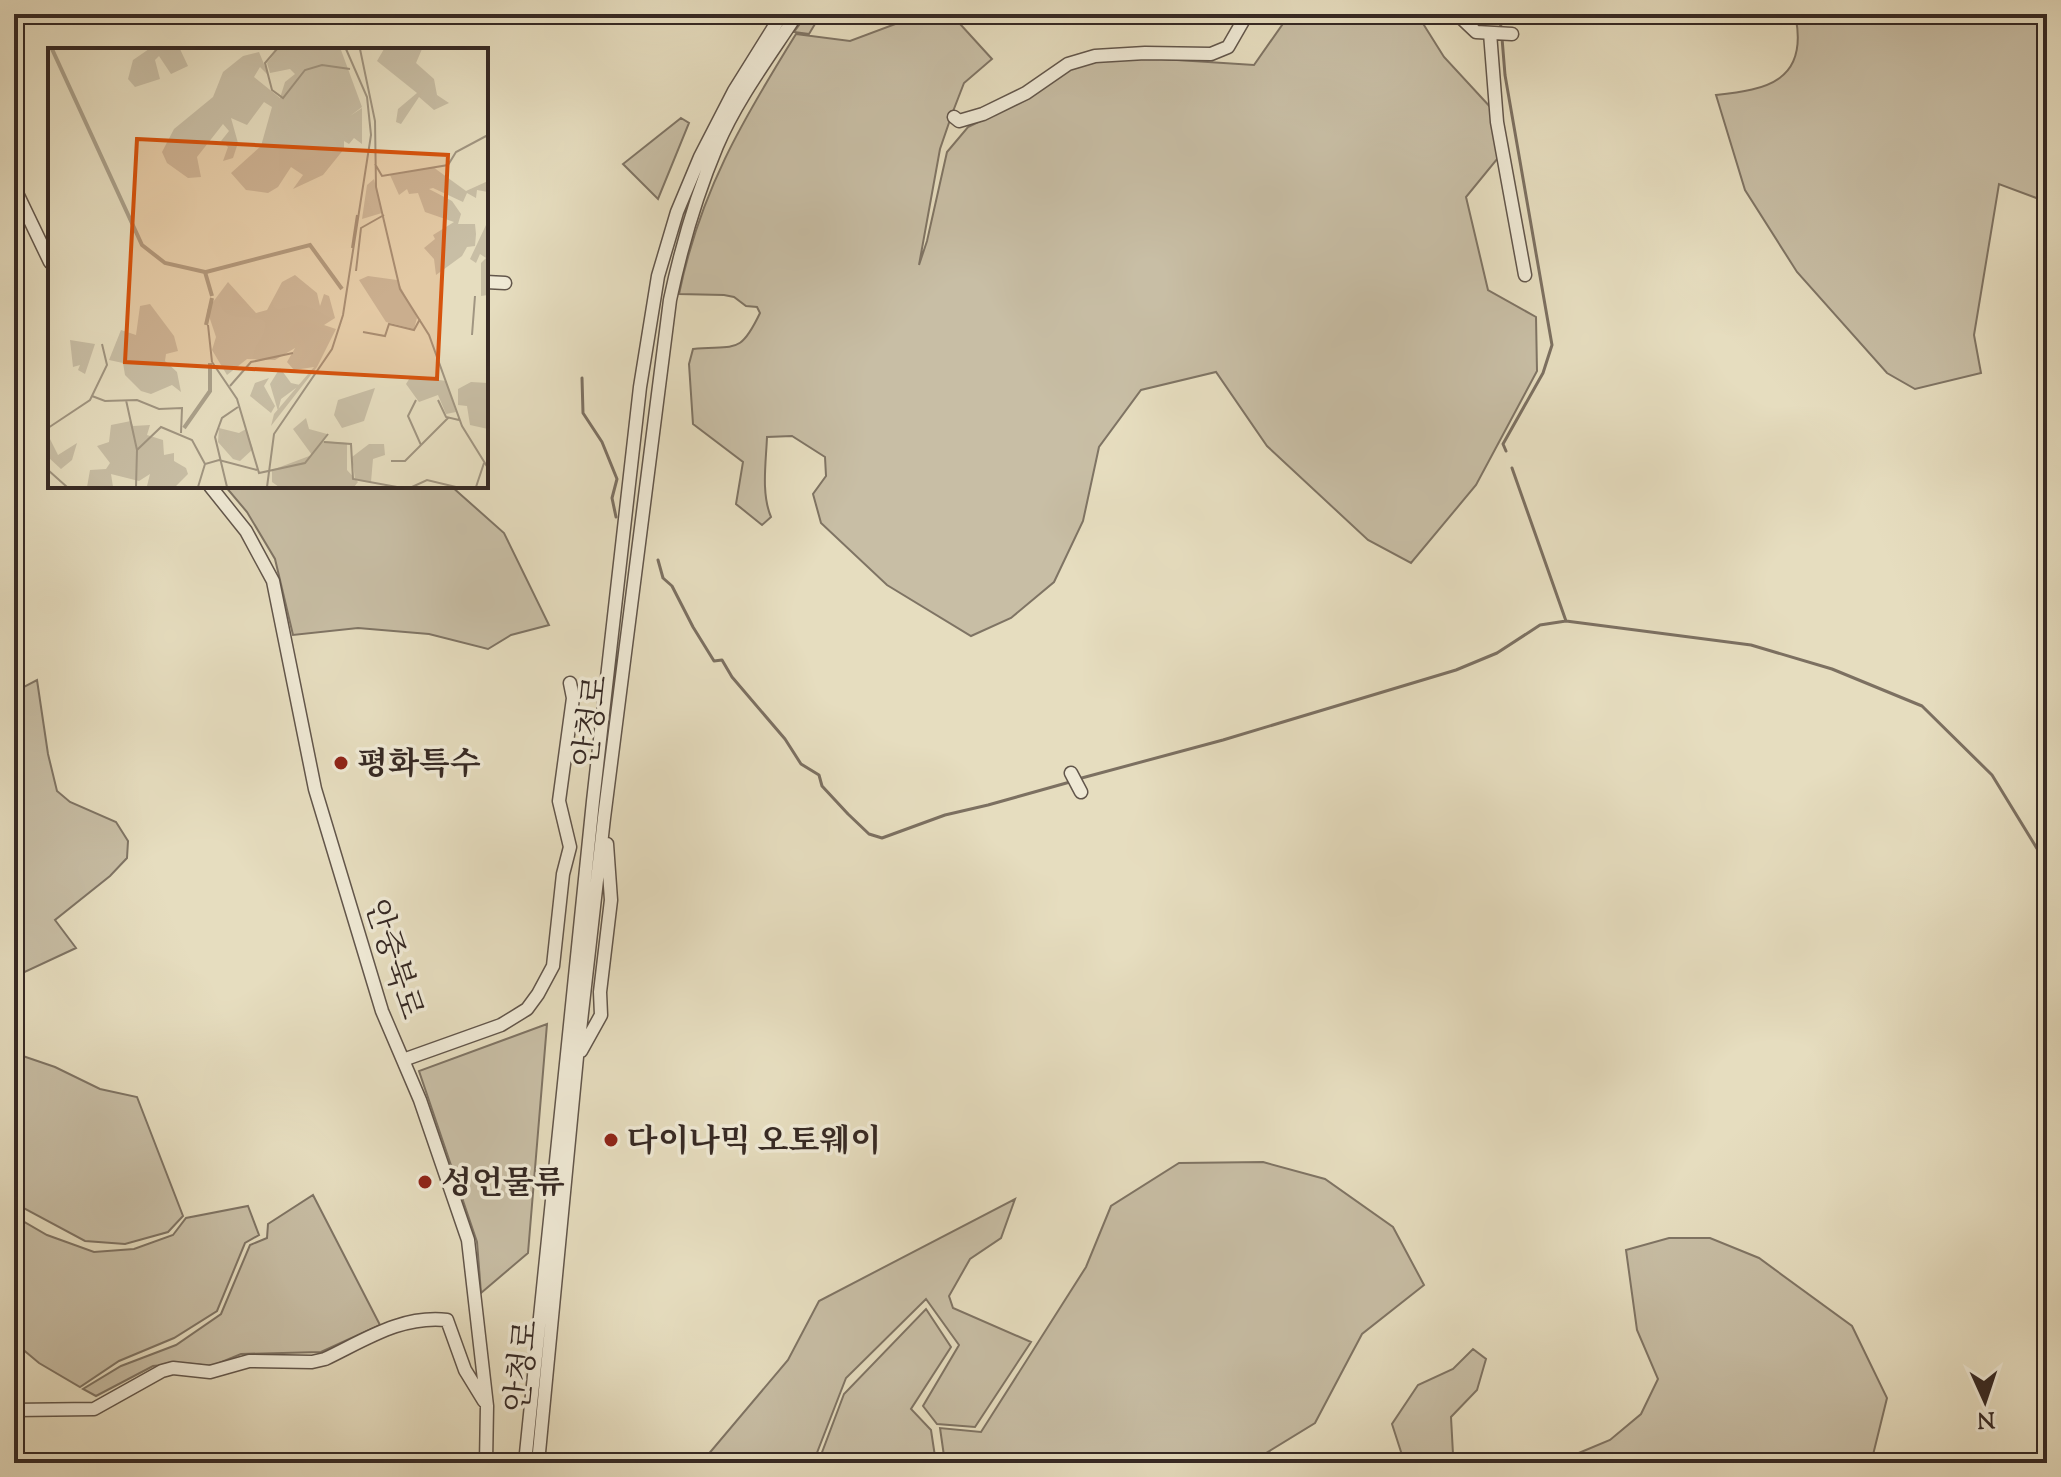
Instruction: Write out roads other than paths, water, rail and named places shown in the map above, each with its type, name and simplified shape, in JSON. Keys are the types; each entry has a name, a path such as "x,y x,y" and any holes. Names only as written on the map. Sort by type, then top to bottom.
{"street":[{"name":"안청로","path":"525,1463 593,801 640,387 658,276 677,212 700,157 734,91 782,14"},
{"name":"안청로","path":"538,1463 577,1057 604,818 670,300 680,256 717,146 744,95 797,14"},
{"path":"954,117 959,121 983,114 1026,93 1068,64 1095,56 1211,54 1228,47 1247,14"},
{"path":"1457,14 1476,32 1512,34"},
{"path":"1490,33 1497,122 1525,275"},
{"path":"14,187 48,258"},
{"path":"488,282 505,283"},
{"name":"안중북로","path":"212,488 246,531 273,581 315,789 382,1011 420,1100 468,1240 487,1406 486,1463"},
{"path":"403,1060 465,1039 514,1017 533,1001 553,966 563,874 570,847 559,801 573,698 570,683"},
{"path":"1071,773 1081,792"},
{"path":"577,1057 601,1015 600,992 611,900 604,818"},
{"path":"14,1410 94,1409 162,1371 173,1368 210,1372 249,1361 312,1362 325,1359 406,1321 430,1318 447,1320 465,1370 487,1406"}],"waterway":[{"path":"1500,14 1501,30"},
{"path":"1502,38 1505,75 1552,345 1543,373 1503,444 1506,451"},
{"path":"582,378 583,413 602,442 617,479 612,498 616,517"},
{"path":"1512,468 1566,621 1751,645 1832,669 1922,706 1992,775 2047,865"},
{"path":"658,560 663,578 672,586 714,661 722,660 801,764 819,775 822,786 869,834 882,838 945,815 1070,782"},
{"path":"1078,779 1223,740 1456,670 1497,653 1540,625 1566,621"}],"place":[{"name":"평화특수","path":"341,763"},
{"name":"다이나믹 오토웨이","path":"611,1140"},
{"name":"성언물류","path":"425,1182"}]}
